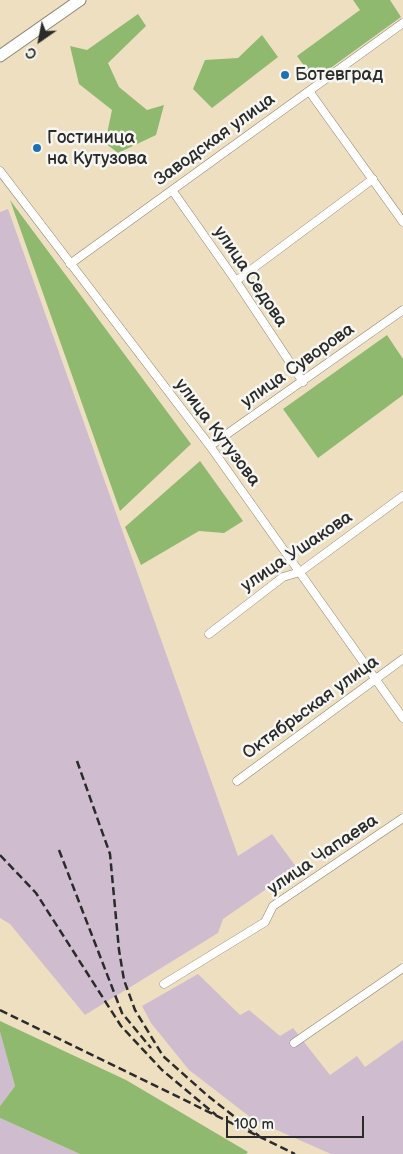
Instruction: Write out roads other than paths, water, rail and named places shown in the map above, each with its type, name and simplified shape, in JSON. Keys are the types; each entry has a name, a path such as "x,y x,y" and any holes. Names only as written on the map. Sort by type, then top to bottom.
{"main road":[{"path":"0,56 80,0"}],"street":[{"name":"Заводская улица","path":"70,264 403,23"},
{"path":"309,91 403,222"},
{"name":"улица Кутузова","path":"0,171 210,446 403,718"},
{"path":"236,281 373,179"},
{"name":"улица Седова","path":"172,190 236,281 303,382"},
{"name":"улица Суворова","path":"210,446 403,310"},
{"name":"улица Ушакова","path":"209,634 283,577 300,572 403,496"},
{"name":"Октябрьская улица","path":"237,781 403,659"},
{"name":"улица Чапаева","path":"164,984 264,922 273,906 403,818"},
{"path":"294,1043 403,968"}],"railway":[{"path":"77,761 110,854 119,950 124,980 135,1010 163,1056 208,1096 259,1136"},
{"path":"59,850 122,1013 151,1048"},
{"path":"0,855 36,893 121,1026 162,1070 216,1115"},
{"path":"0,1010 295,1154"}],"place":[{"name":"Ботевград","path":"285,75"},
{"name":"Гостиница на Кутузова","path":"37,148"}]}
